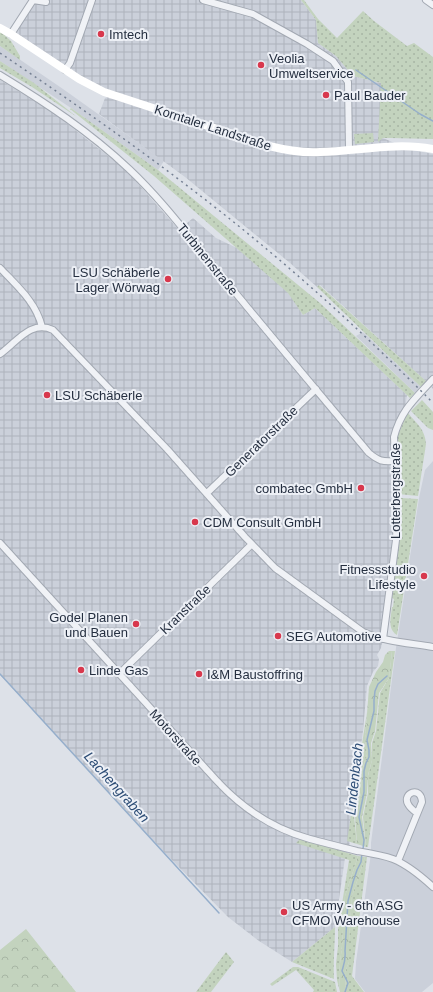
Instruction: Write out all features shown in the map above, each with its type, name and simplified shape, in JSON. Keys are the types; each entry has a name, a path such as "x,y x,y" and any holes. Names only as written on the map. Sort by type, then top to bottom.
{"main road":[{"name":"Korntaler Landstraße","path":"0,28 96,89 113,96 269,146 307,152 400,146 433,149"}],"street":[{"path":"11,34 34,0 46,2"},
{"path":"65,70 70,63 92,0"},
{"path":"203,0 253,14 307,44 333,61 348,82 349,150"},
{"path":"426,0 433,5"},
{"name":"Turbinenstraße","path":"0,75 42,100 83,130 145,184 369,453 383,462 395,461"},
{"path":"0,268 30,300 40,319 42,327"},
{"path":"0,354 15,340 35,328 46,327 53,330 167,449 275,568 363,632 383,639 433,647"},
{"name":"Lotterbergstraße","path":"383,639 398,513 394,437 397,425 406,409 433,378"},
{"name":"Generatorstraße","path":"207,493 316,389"},
{"name":"Motorstraße","path":"0,544 216,781 234,798 275,825 292,833 398,861 406,865 433,887"},
{"name":"Kranstraße","path":"119,674 252,544"},
{"path":"398,861 417,813"}],"shaded area":[{"path":"33,0 301,0 316,20 318,43 336,56 353,76 381,83 383,138 408,149 433,154 433,389 320,285 317,287 185,177 99,114 105,98 111,96 79,79 72,69 29,46 11,34"},
{"path":"0,46 164,161 158,170 71,108 0,61"},
{"path":"0,80 51,111 126,170 179,230 193,218 216,238 237,248 289,293 303,315 315,308 407,395 405,409 394,445 390,466 397,496 397,513 383,639 381,648 377,655 379,659 378,666 373,672 367,686 349,849 345,858 335,927 292,962 259,941 228,917 165,853 0,675"},
{"path":"363,332 421,387 415,393 356,336"},
{"path":"433,461 433,983 422,992 365,992 355,979 371,843 396,648 419,498 425,470"}],"green space":[{"path":"301,0 304,0 318,19 337,38 363,11 407,46 414,43 433,57 433,139 383,138 378,142 381,83 353,76 336,56 318,43 316,20"},
{"path":"0,31 11,41 20,56 20,60 0,46"},
{"path":"0,61 34,83 77,117 0,68"},
{"path":"71,108 158,170 320,303 415,393 410,398 315,308 303,315 288,293 154,176 70,109"},
{"path":"373,133 374,142 355,144 354,134"},
{"path":"319,285 427,382 421,387 317,287"},
{"path":"422,400 433,412 433,430 428,428 411,411"},
{"path":"408,413 422,430 426,444 418,496 398,494 397,438"},
{"path":"401,498 418,499 397,635 392,630 390,622 394,599 392,598"},
{"path":"389,651 392,651 389,678 379,693 375,731 371,743 372,760 368,775 367,793 362,817 366,847 357,844 355,816 361,793 362,771 367,754 365,740 369,687 376,672 383,662 385,655"},
{"path":"392,651 395,651 368,847 366,847 363,817 368,793 368,776 372,760 372,743 376,731 380,693 389,678"},
{"path":"367,712 365,740 367,754 362,770 361,793 354,816 357,844 347,841"},
{"path":"300,839 358,856 345,896 339,972 340,992 337,980 336,964 338,929 349,860 296,843"},
{"path":"358,856 365,857 352,896 349,962 345,972 346,992 340,992 339,972 345,896"},
{"path":"365,857 367,857 352,976 364,992 346,992 345,972 349,962 352,896"},
{"path":"335,927 334,979 292,962"},
{"path":"26,929 76,992 0,992 0,950"},
{"path":"226,952 234,962 211,992 196,992"},
{"path":"293,967 298,967 335,982 337,992 313,992 314,990 296,970 272,986 270,984"}],"waterway":[{"path":"356,70 420,114 433,121"},
{"name":"Lachengraben","path":"0,674 219,913"},
{"name":"Lindenbach","path":"363,849 364,840 359,817 364,792 364,771 369,757 367,740 374,711 375,691 378,684 387,676"},
{"name":"Lindenbach","path":"345,992 348,983 342,971 345,961 348,901 353,882 361,862 362,853"}],"railway":[{"path":"0,53 131,144 237,225 323,298 433,403"}],"place":[{"name":"Imtech","path":"101,34"},
{"name":"Veolia Umweltservice","path":"261,65"},
{"name":"Paul Bauder","path":"326,95"},
{"name":"LSU Schäberle Lager Wörwag","path":"168,279"},
{"name":"LSU Schäberle","path":"47,395"},
{"name":"combatec GmbH","path":"361,488"},
{"name":"CDM Consult GmbH","path":"195,522"},
{"name":"Fitnessstudio Lifestyle","path":"424,576"},
{"name":"Godel Planen und Bauen","path":"136,624"},
{"name":"SEG Automotive","path":"278,636"},
{"name":"Linde Gas","path":"81,670"},
{"name":"I&M Baustoffring","path":"199,674"},
{"name":"US Army - 6th ASG CFMO Warehouse","path":"284,912"}]}
